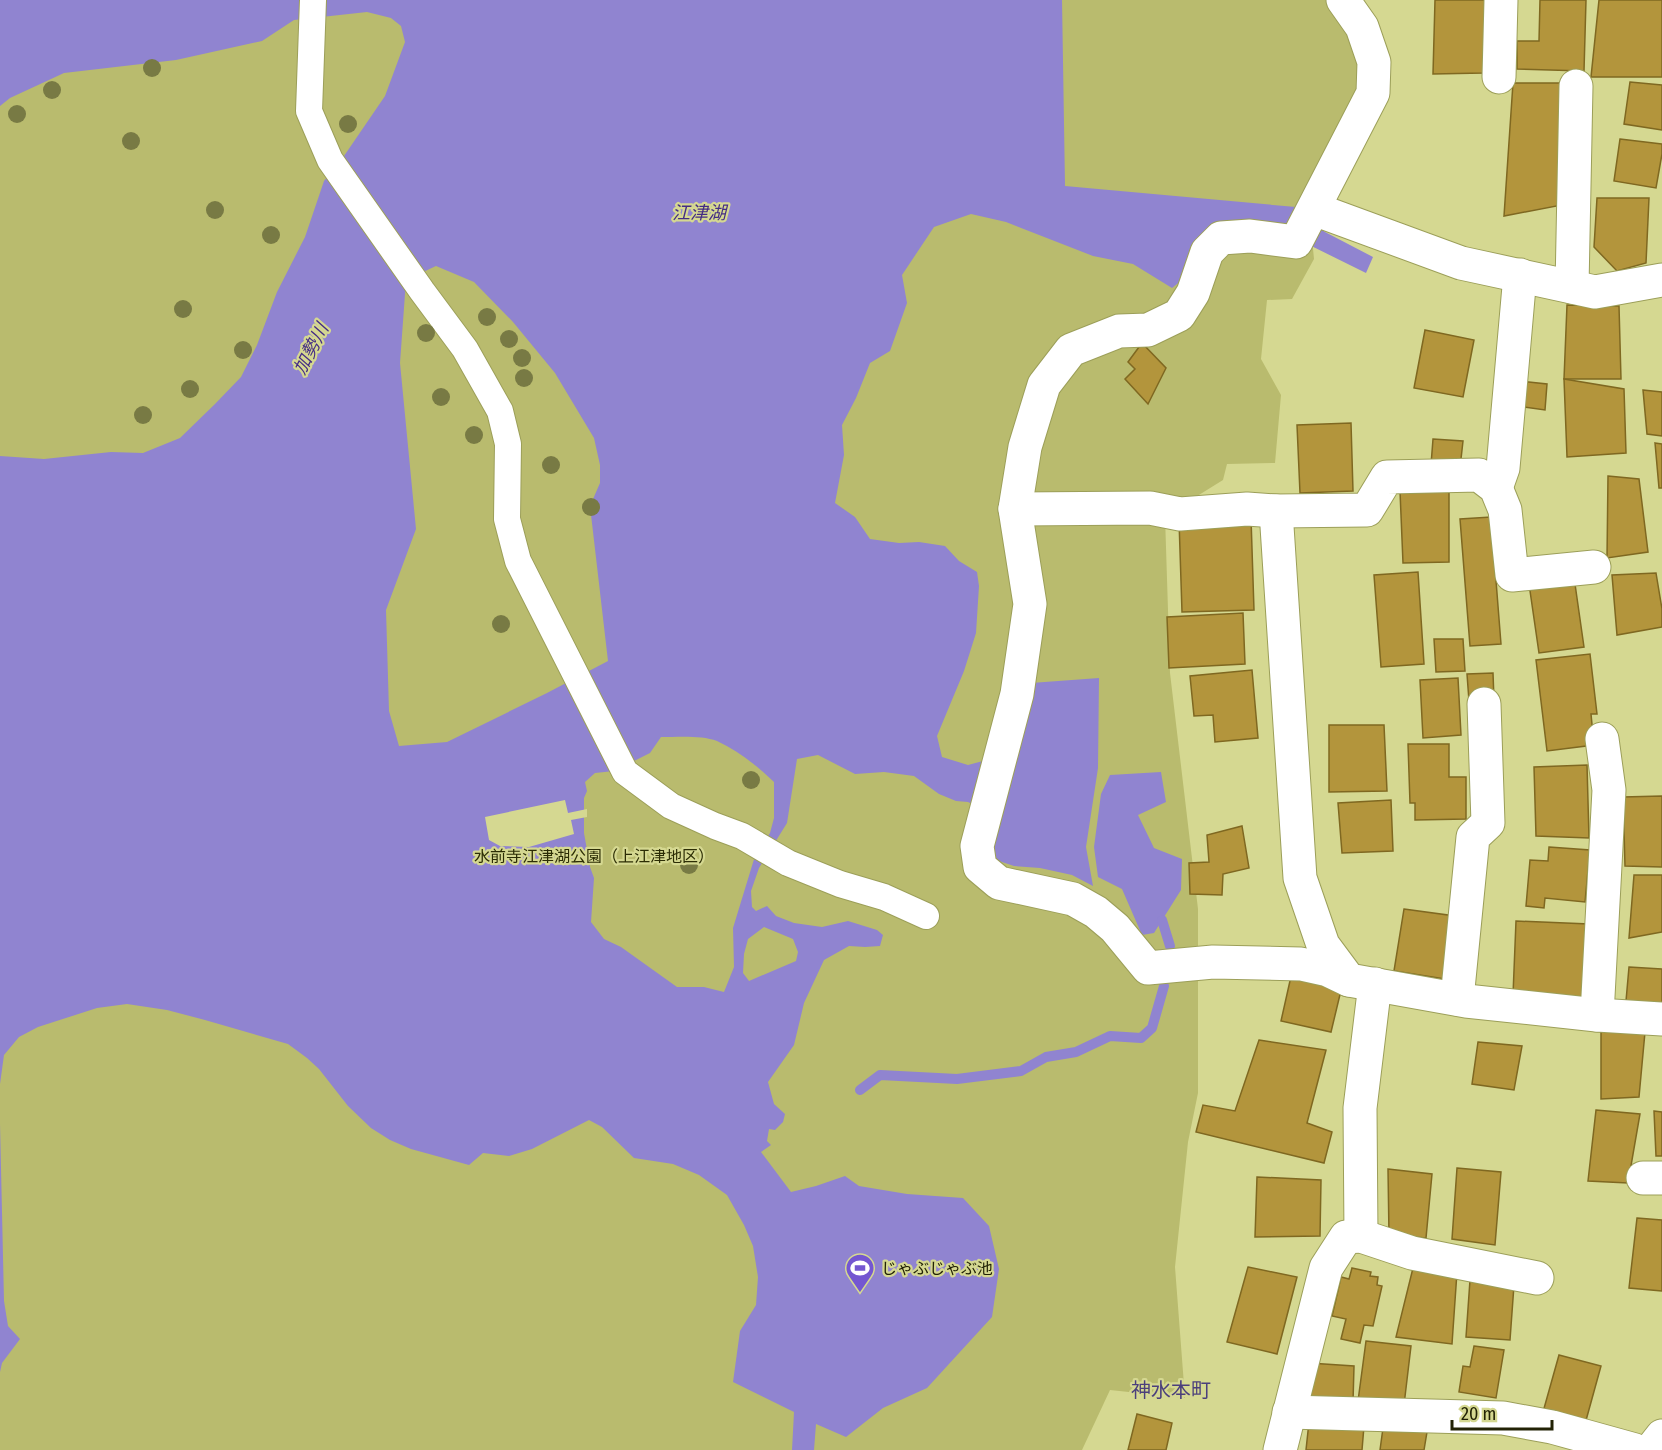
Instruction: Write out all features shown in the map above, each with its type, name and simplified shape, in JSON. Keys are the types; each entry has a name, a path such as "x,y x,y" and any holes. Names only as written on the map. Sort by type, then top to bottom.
{"street":[{"path":"1307,223 1373,93 1374,62 1362,27 1343,0"},
{"path":"1499,77 1501,0"},
{"path":"312,12 309,111 330,160 465,349 500,411 508,444 507,519 518,561 625,772 671,806 742,836 788,863 840,884 884,897 926,916"},
{"path":"1572,287 1576,86"},
{"path":"1662,280 1595,292 1461,263 1307,223 1250,236 1221,238 1207,252 1193,293 1179,315 1148,330 1119,331 1071,350 1044,386 1025,447 1015,509 1030,604 1017,694 977,846 980,867 999,883 1073,899 1096,912 1115,928 1148,968 1213,962 1301,964 1328,970 1362,982 1457,999 1597,1015 1662,1019"},
{"path":"1496,488 1503,468 1520,275"},
{"path":"1015,509 1150,507 1180,514 1247,509 1366,510 1387,477 1479,475 1496,488 1505,510 1512,575 1594,567"},
{"path":"1276,511 1300,878 1323,945 1362,982 1361,1236"},
{"path":"1457,999 1473,837 1488,823 1484,704"},
{"path":"1597,1015 1609,790 1602,739"},
{"path":"1280,1450 1326,1268 1346,1237 1361,1236 1412,1253 1537,1278"},
{"path":"1289,1412 1503,1418 1552,1427 1635,1450"},
{"path":"1651,1450 1662,1436"}],"green space":[{"name":"水前寺江津湖公園（上江津地区）","path":"0,0 1335,0 1367,70 1309,208 1314,259 1292,299 1267,300 1261,359 1281,395 1275,463 1227,464 1223,480 1165,516 1170,673 1198,909 1198,1093 1188,1142 1175,1267 1185,1398 1110,1390 1082,1450 0,1450"}],"water":[{"name":"江津湖","path":"0,0 1062,0 1065,186 1296,207 1325,232 1373,257 1366,273 1279,230 1236,223 1187,276 1172,288 1133,264 1093,256 1006,222 971,214 934,227 902,275 907,303 890,351 870,363 842,425 844,455 835,503 855,517 870,539 945,546 959,561 977,572 979,586 976,633 964,671 937,736 942,757 968,765 983,761 1031,683 1099,678 1098,768 1086,847 1093,886 1072,875 1040,868 1014,866 993,859 980,808 968,802 956,801 939,794 914,776 884,772 855,774 818,755 797,759 787,823 759,868 751,891 752,907 756,911 767,906 776,916 794,923 822,927 848,921 877,930 883,935 880,946 849,946 824,960 804,1003 794,1045 768,1082 774,1104 785,1114 783,1122 775,1130 769,1129 767,1141 771,1145 761,1152 791,1192 845,1176 859,1186 907,1194 963,1198 989,1226 999,1269 992,1317 927,1388 883,1408 846,1437 816,1424 814,1450 792,1450 794,1412 733,1382 740,1331 756,1305 758,1277 753,1246 727,1195 699,1175 673,1164 634,1158 602,1127 589,1120 532,1149 509,1156 483,1153 469,1165 411,1149 371,1128 348,1106 319,1069 288,1044 167,1010 127,1004 97,1008 38,1027 19,1037 4,1055 0,1084 0,456 44,459 111,452 143,453 180,438 215,404 241,377 257,345 277,292 305,237 324,181 385,96 405,42 401,26 391,18 367,12 294,20 262,41 176,60 64,73 10,98 0,106","holes":["436,266 474,282 513,322 555,373 594,438 600,465 600,483 590,506 608,661 447,742 399,746 389,711 386,610 416,529 400,363 406,280","661,737 711,739 740,754 774,782 774,818 770,833 755,856 733,928 734,967 724,992 704,987 677,987 621,947 604,939 591,922 594,878 584,833 584,798 587,791 585,782 595,773 614,771 650,753","764,927 793,939 798,952 796,961 749,981 743,973 748,939"]},
{"path":"1161,772 1166,802 1138,815 1154,848 1182,859 1181,890 1154,933 1142,935 1122,889 1098,877 1094,847 1101,794 1110,775"},
{"path":"0,1124 4,1301 8,1326 20,1339 2,1363 0,1372"}],"pier":[{"path":"565,800 568,813 587,809 587,817 571,820 574,834 529,847 500,846 489,840 485,817"}],"building":[{"path":"1435,0 1488,0 1483,73 1433,74"},
{"path":"1540,0 1586,0 1584,71 1517,69 1517,41 1539,41"},
{"path":"1599,0 1662,0 1662,77 1591,77"},
{"path":"1630,82 1662,85 1662,130 1624,124"},
{"path":"1513,83 1566,83 1562,205 1504,216"},
{"path":"1620,139 1662,144 1656,188 1614,181"},
{"path":"1597,198 1649,198 1646,263 1617,271 1594,247"},
{"path":"1567,305 1619,306 1621,379 1564,379"},
{"path":"1425,330 1474,340 1463,397 1414,388"},
{"path":"1142,343 1166,368 1148,404 1125,379 1135,369 1128,362"},
{"path":"1564,379 1624,389 1626,453 1567,457"},
{"path":"1520,381 1547,384 1545,410 1517,406"},
{"path":"1643,390 1662,392 1662,436 1647,434"},
{"path":"1351,423 1353,491 1300,493 1297,425"},
{"path":"1433,439 1463,441 1460,468 1431,465"},
{"path":"1655,443 1662,444 1662,488 1659,488"},
{"path":"1608,476 1639,479 1648,552 1607,558"},
{"path":"1400,491 1449,491 1449,562 1403,563"},
{"path":"1491,517 1501,644 1470,646 1460,519"},
{"path":"1251,518 1254,610 1182,612 1179,520"},
{"path":"1418,572 1424,664 1381,667 1374,575"},
{"path":"1656,573 1662,609 1662,627 1617,635 1612,575"},
{"path":"1574,577 1584,647 1539,653 1529,584"},
{"path":"1243,613 1245,664 1169,668 1167,617"},
{"path":"1434,639 1463,639 1465,671 1436,672"},
{"path":"1590,654 1597,714 1591,714 1594,745 1547,751 1536,660"},
{"path":"1252,670 1258,738 1215,742 1213,715 1194,716 1190,676"},
{"path":"1493,673 1494,700 1469,701 1467,674"},
{"path":"1458,678 1461,735 1423,738 1420,680"},
{"path":"1329,725 1384,725 1387,791 1329,792"},
{"path":"1408,744 1449,744 1449,777 1466,777 1466,819 1415,820 1415,803 1410,803"},
{"path":"1587,765 1589,838 1536,836 1534,767"},
{"path":"1662,796 1662,867 1625,866 1623,797"},
{"path":"1391,800 1393,851 1342,853 1338,803"},
{"path":"1242,826 1249,868 1223,874 1222,895 1190,894 1189,863 1209,862 1207,835"},
{"path":"1549,847 1590,850 1585,902 1545,898 1544,908 1526,906 1530,860 1548,861"},
{"path":"1634,875 1662,875 1662,932 1629,938"},
{"path":"1404,909 1455,916 1445,979 1394,971"},
{"path":"1516,921 1589,924 1587,997 1513,995"},
{"path":"1629,967 1662,969 1662,1004 1626,1001"},
{"path":"1292,972 1343,982 1331,1032 1281,1021"},
{"path":"1601,1027 1645,1032 1639,1097 1601,1099"},
{"path":"1259,1040 1326,1050 1307,1123 1332,1132 1324,1163 1196,1132 1203,1105 1235,1111"},
{"path":"1478,1042 1522,1046 1514,1090 1472,1084"},
{"path":"1596,1110 1640,1114 1628,1183 1588,1181"},
{"path":"1654,1111 1662,1112 1662,1156 1656,1156"},
{"path":"1457,1168 1501,1172 1495,1245 1452,1239"},
{"path":"1388,1169 1432,1174 1426,1238 1389,1235"},
{"path":"1257,1177 1321,1180 1320,1236 1255,1237"},
{"path":"1637,1218 1662,1220 1662,1291 1629,1288"},
{"path":"1248,1267 1297,1277 1277,1354 1227,1342"},
{"path":"1352,1268 1371,1272 1370,1276 1378,1277 1377,1285 1382,1286 1373,1326 1364,1325 1360,1343 1341,1339 1346,1319 1332,1316 1341,1277 1349,1279"},
{"path":"1413,1268 1457,1272 1452,1344 1396,1337"},
{"path":"1470,1280 1514,1285 1510,1340 1466,1337"},
{"path":"1366,1341 1411,1346 1404,1405 1358,1401"},
{"path":"1474,1346 1504,1350 1496,1398 1459,1392 1463,1366 1470,1367"},
{"path":"1559,1355 1601,1366 1585,1424 1543,1412"},
{"path":"1309,1363 1354,1366 1353,1402 1307,1399"},
{"path":"1137,1414 1172,1423 1166,1450 1128,1450"},
{"path":"1309,1422 1364,1426 1362,1450 1306,1450"},
{"path":"1383,1428 1427,1432 1424,1450 1380,1450"}],"waterway":[{"path":"1162,920 1170,946"},
{"path":"860,1090 880,1075 957,1079 1021,1071 1046,1057 1076,1052 1110,1036 1141,1038 1152,1028 1164,986"}],"place":[{"name":"じゃぶじゃぶ池","path":"860,1294"}],"district":[{"name":"神水本町","path":"1171,1390"}],"water label":[{"name":"加勢川","path":"311,349"}]}
